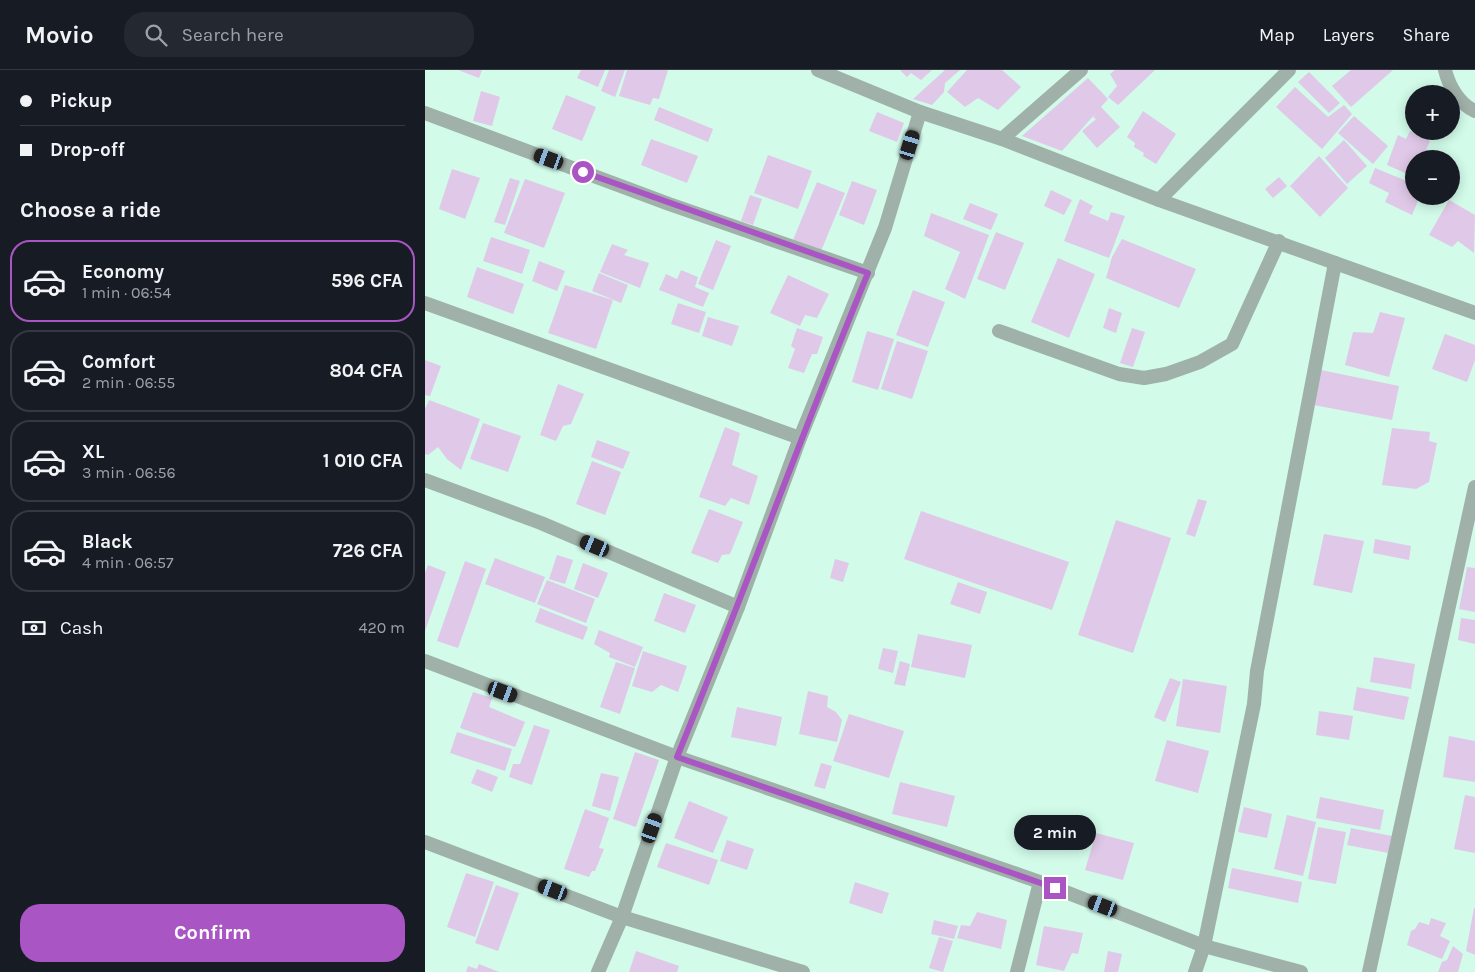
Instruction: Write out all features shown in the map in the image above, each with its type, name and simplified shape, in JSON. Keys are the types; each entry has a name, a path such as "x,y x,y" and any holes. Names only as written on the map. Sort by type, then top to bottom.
{"street":[{"path":"819,70 920,112 1002,139 1159,200 1475,313"},
{"path":"1002,139 1081,70"},
{"path":"1159,200 1289,70"},
{"path":"1445,70 1453,91 1469,108 1475,111"},
{"path":"598,972 621,917 677,757 738,607 800,438 885,228 920,112"},
{"path":"425,114 669,204 868,273"},
{"path":"999,331 1119,374 1143,378 1166,374 1201,362 1232,344 1279,242"},
{"path":"1195,972 1204,946 1254,704 1257,671 1335,263"},
{"path":"425,303 800,438"},
{"path":"425,480 541,523 738,607"},
{"path":"1369,972 1475,487"},
{"path":"425,661 677,757 1040,882 1204,946 1301,972"},
{"path":"425,842 621,917 803,972"},
{"path":"1017,972 1040,882"}],"building":[{"path":"458,70 482,70 479,78"},
{"path":"581,70 605,70 598,87 577,78"},
{"path":"609,70 625,70 615,97 601,91"},
{"path":"627,70 668,70 659,99 653,98 650,105 619,96"},
{"path":"900,70 932,70 921,80 911,73 907,77"},
{"path":"945,70 960,70 945,83 944,92 932,105 913,99"},
{"path":"967,70 1002,70 1021,87 998,110 978,98 965,107 947,92"},
{"path":"1115,70 1155,70 1118,105 1108,97 1117,86 1110,74"},
{"path":"1351,70 1393,70 1351,107 1332,86"},
{"path":"1309,72 1340,103 1329,113 1298,82"},
{"path":"1088,78 1108,99 1101,107 1120,127 1097,148 1082,131 1096,119 1093,117 1096,113 1062,151 1022,136"},
{"path":"1295,87 1328,117 1344,105 1352,114 1322,149 1276,107"},
{"path":"481,91 500,97 492,126 473,121"},
{"path":"566,95 596,107 582,141 552,129"},
{"path":"659,107 713,129 708,142 654,120"},
{"path":"1143,111 1176,134 1156,164 1143,156 1144,153 1134,147 1135,143 1127,137"},
{"path":"877,112 904,123 897,142 869,131"},
{"path":"1354,116 1388,146 1373,164 1338,133"},
{"path":"1398,135 1405,140 1430,141 1426,150 1405,150 1405,173 1387,165"},
{"path":"651,139 698,156 687,183 641,165"},
{"path":"1344,140 1367,166 1347,184 1325,158"},
{"path":"768,155 812,171 798,209 754,193"},
{"path":"1319,156 1348,188 1320,217 1290,186"},
{"path":"1375,168 1405,180 1405,205 1416,205 1412,215 1385,202 1389,193 1369,183"},
{"path":"452,169 480,178 465,219 439,209"},
{"path":"1279,177 1287,186 1273,198 1265,189"},
{"path":"510,178 520,181 505,225 494,222"},
{"path":"525,179 565,193 544,248 504,233"},
{"path":"852,181 877,190 864,225 839,215"},
{"path":"817,182 845,193 821,251 793,240"},
{"path":"1051,190 1072,200 1064,215 1044,206"},
{"path":"750,195 762,199 753,225 741,221"},
{"path":"1080,199 1093,206 1089,213 1108,221 1111,212 1125,216 1109,258 1064,241"},
{"path":"970,203 998,214 991,230 963,219"},
{"path":"1446,205 1458,205 1475,215 1474,253 1458,241 1452,247 1429,235"},
{"path":"931,213 989,235 965,299 945,289 960,252 924,236"},
{"path":"996,232 1024,243 1005,290 977,279"},
{"path":"491,237 530,250 522,274 483,261"},
{"path":"1122,239 1196,269 1179,308 1106,278 1112,257"},
{"path":"716,240 731,246 713,290 698,284"},
{"path":"612,244 628,250 624,255 649,263 640,288 600,272"},
{"path":"1058,258 1095,274 1069,338 1031,322"},
{"path":"539,261 565,271 557,291 532,281"},
{"path":"477,267 524,284 513,314 467,297"},
{"path":"681,270 698,277 695,287 709,293 703,307 659,290 666,274 677,279"},
{"path":"599,273 628,285 621,303 592,291"},
{"path":"788,275 829,294 817,318 805,315 800,326 770,313"},
{"path":"565,285 613,300 596,349 548,333"},
{"path":"913,290 945,302 928,347 896,335"},
{"path":"678,303 706,312 699,333 671,324"},
{"path":"1109,308 1122,313 1116,333 1103,328"},
{"path":"1380,312 1405,318 1389,377 1345,365 1353,332 1373,333"},
{"path":"708,317 739,326 732,346 702,336"},
{"path":"797,328 823,337 817,354 812,354 804,373 788,368 795,349 791,346"},
{"path":"1132,328 1145,332 1133,367 1120,363"},
{"path":"867,331 894,339 878,390 852,382"},
{"path":"1445,334 1475,345 1475,360 1467,382 1432,369"},
{"path":"897,341 928,351 912,399 881,389"},
{"path":"425,360 441,366 430,396 425,395"},
{"path":"1321,370 1399,386 1392,420 1314,405"},
{"path":"558,384 584,394 571,424 563,426 556,441 540,435"},
{"path":"429,400 480,419 461,470 447,459 438,447 428,455 425,454 425,409"},
{"path":"483,423 521,436 508,472 470,459"},
{"path":"725,427 740,433 732,465 758,476 749,505 731,498 725,506 699,497"},
{"path":"1392,428 1430,432 1429,441 1437,443 1429,482 1416,489 1382,485"},
{"path":"597,440 630,452 623,469 591,457"},
{"path":"592,461 621,472 605,515 576,504"},
{"path":"1198,499 1207,501 1195,537 1186,534"},
{"path":"709,509 743,522 730,554 722,555 718,563 691,553"},
{"path":"921,511 1069,562 1052,610 904,559"},
{"path":"1116,520 1171,538 1133,653 1078,635"},
{"path":"1324,534 1364,541 1352,593 1313,585"},
{"path":"1375,539 1411,546 1409,560 1373,553"},
{"path":"557,555 573,560 565,584 549,579"},
{"path":"495,558 545,577 535,603 485,584"},
{"path":"835,559 849,563 843,582 830,578"},
{"path":"465,561 486,569 458,648 437,641"},
{"path":"583,563 608,573 598,598 574,589"},
{"path":"428,565 446,572 425,631 425,573"},
{"path":"1467,567 1475,568 1475,612 1459,609"},
{"path":"547,580 595,599 586,623 537,604"},
{"path":"958,582 987,592 980,614 950,604"},
{"path":"664,593 696,605 685,633 654,621"},
{"path":"540,608 588,627 583,640 535,622"},
{"path":"1461,618 1475,620 1475,644 1458,640"},
{"path":"599,630 643,647 635,667 609,657 610,653 594,644"},
{"path":"918,634 972,645 965,678 911,667"},
{"path":"883,648 898,651 893,673 878,669"},
{"path":"643,651 687,666 678,692 661,685 652,692 632,686"},
{"path":"1374,657 1415,664 1411,689 1370,682"},
{"path":"900,661 910,664 905,686 894,684"},
{"path":"616,662 635,668 620,714 600,707"},
{"path":"1170,678 1181,682 1165,722 1154,717"},
{"path":"1183,679 1227,686 1220,733 1176,726"},
{"path":"1357,687 1409,697 1404,720 1353,710"},
{"path":"808,691 828,696 827,707 836,712 842,720 837,742 799,734"},
{"path":"473,692 492,698 489,707 525,722 515,747 460,728"},
{"path":"737,707 782,717 776,746 731,737"},
{"path":"1319,711 1353,716 1349,740 1316,735"},
{"path":"849,714 904,731 889,778 833,761"},
{"path":"534,725 550,730 532,785 509,777 513,764 520,764"},
{"path":"457,732 512,749 505,771 450,753"},
{"path":"1449,736 1475,741 1475,782 1443,777"},
{"path":"1167,740 1209,751 1198,793 1155,781"},
{"path":"635,752 659,760 636,827 613,819"},
{"path":"821,763 832,766 825,789 814,786"},
{"path":"477,769 498,777 492,792 471,783"},
{"path":"601,773 619,777 610,811 592,806"},
{"path":"900,782 955,796 947,827 892,814"},
{"path":"1465,795 1475,797 1475,853 1454,849"},
{"path":"1320,797 1384,810 1380,830 1316,818"},
{"path":"689,801 728,817 713,853 674,838"},
{"path":"1244,807 1272,814 1267,838 1238,832"},
{"path":"585,809 609,818 599,848 604,849 595,871 592,871 589,877 564,869"},
{"path":"1287,815 1316,822 1303,876 1274,869"},
{"path":"1318,827 1346,832 1336,884 1308,879"},
{"path":"1351,828 1392,836 1388,853 1347,845"},
{"path":"1096,833 1134,843 1123,880 1085,870"},
{"path":"727,840 754,849 747,870 720,861"},
{"path":"666,843 718,860 709,885 657,867"},
{"path":"1232,868 1302,882 1298,903 1228,888"},
{"path":"466,873 494,882 475,937 447,927"},
{"path":"855,882 889,893 882,914 849,903"},
{"path":"496,885 519,893 498,951 475,943"},
{"path":"1475,908 1475,955 1466,951"},
{"path":"977,912 1007,920 1001,949 957,938 961,925 970,926"},
{"path":"1431,918 1446,923 1440,936 1450,941 1442,959 1407,945 1411,931 1415,929 1419,922 1429,925"},
{"path":"934,920 958,926 954,939 931,934"},
{"path":"1044,926 1083,933 1078,954 1072,953 1064,971 1036,965"},
{"path":"939,937 953,941 943,972 929,968"},
{"path":"1453,946 1463,954 1458,972 1438,972 1442,962 1447,960"},
{"path":"636,951 679,966 677,972 629,972"},
{"path":"1108,951 1122,954 1118,972 1104,972"},
{"path":"479,964 499,972 466,972 468,966 477,969"}],"route":[{"path":"583,172 868,273 800,438 738,607 677,757 1055,888"}]}
